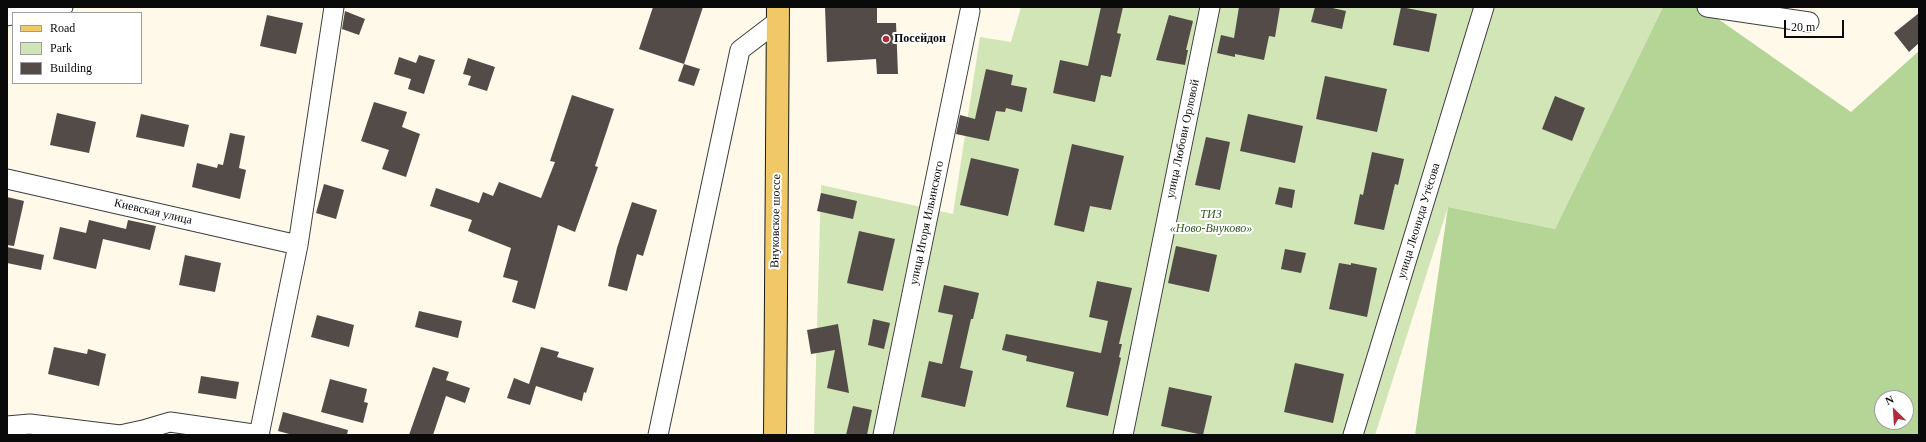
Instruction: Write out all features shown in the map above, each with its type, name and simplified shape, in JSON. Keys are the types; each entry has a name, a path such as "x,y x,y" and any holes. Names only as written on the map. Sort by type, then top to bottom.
{"main road":[{"name":"Внуковское шоссе","path":"775,435 778,14"}],"street":[{"path":"30,12 63,7"},
{"path":"7,426 30,424 120,435 170,422 259,435 298,244 334,7"},
{"name":"улица Любови Орловой","path":"1123,435 1210,7"},
{"name":"улица Леонида Утёсова","path":"1353,435 1484,7"},
{"path":"1707,7 1809,22"},
{"name":"улица Игоря Ильинского","path":"883,435 970,11"},
{"path":"658,435 740,50 778,14"},
{"name":"Киевская улица","path":"7,179 298,244"}],"green space":[{"name":"ТИЗ «Ново-Внуково»","path":"1021,7 1663,7 1555,229 1448,207 1375,435 814,435 821,185 953,214 980,37 1011,42"},
{"path":"1663,7 1701,7 1851,112 1919,51 1919,435 1415,435 1448,207 1555,229"}],"building":[{"path":"653,7 703,7 684,64 639,49"},
{"path":"825,7 877,7 877,23 896,23 898,74 877,74 876,59 827,62"},
{"path":"1101,7 1123,7 1117,33 1121,34 1111,77 1101,75 1095,102 1053,93 1060,60 1088,66"},
{"path":"1239,7 1280,7 1275,37 1269,36 1264,60 1235,54 1235,57 1217,53 1221,35 1234,38"},
{"path":"1315,7 1328,7 1346,11 1342,29 1311,22"},
{"path":"1401,7 1437,14 1429,52 1393,45"},
{"path":"345,11 365,19 359,35 342,29"},
{"path":"1919,13 1919,43 1909,52 1894,33"},
{"path":"267,15 303,23 296,54 260,46"},
{"path":"1169,15 1193,21 1186,50 1188,50 1185,65 1156,60"},
{"path":"419,55 435,60 424,94 408,89 411,79 394,74 399,57 416,63"},
{"path":"468,58 495,67 487,91 468,85 471,76 463,74"},
{"path":"684,64 700,69 694,86 678,81"},
{"path":"986,69 1013,75 1011,85 1027,88 1022,112 1006,108 1005,112 996,111 989,141 956,134 960,115 975,119"},
{"path":"1325,76 1387,89 1377,132 1316,119"},
{"path":"572,95 614,109 595,166 598,167 575,232 558,225 535,309 512,302 518,281 503,277 511,248 468,231 472,220 430,206 436,188 479,203 483,192 493,196 499,182 541,198 555,162 550,161"},
{"path":"1555,96 1585,108 1572,141 1542,129"},
{"path":"374,102 407,112 402,127 420,134 406,177 382,169 389,150 361,141"},
{"path":"57,113 96,122 89,153 50,145"},
{"path":"141,114 189,125 184,147 136,137"},
{"path":"1248,114 1303,126 1295,163 1240,151"},
{"path":"230,133 245,136 239,168 246,170 240,199 192,187 197,163 217,168 218,164 223,165"},
{"path":"1206,137 1230,142 1220,190 1195,185"},
{"path":"1072,144 1124,156 1111,210 1090,206 1084,232 1054,225"},
{"path":"1372,152 1404,159 1398,185 1395,184 1384,230 1354,224 1360,194 1363,195"},
{"path":"971,158 1019,169 1008,216 960,205"},
{"path":"324,184 344,190 336,219 316,213"},
{"path":"1279,187 1295,190 1292,208 1275,204"},
{"path":"821,193 857,201 853,219 817,211"},
{"path":"7,197 24,201 14,246 7,245"},
{"path":"632,202 657,210 643,256 637,254 627,291 608,286 617,248"},
{"path":"89,220 126,229 128,220 156,226 150,250 103,239 96,269 53,259 60,227 86,233"},
{"path":"859,231 895,239 883,291 847,283"},
{"path":"1176,246 1217,255 1209,292 1168,283"},
{"path":"7,247 44,255 41,270 7,263"},
{"path":"1285,249 1306,253 1301,273 1281,269"},
{"path":"185,255 221,263 215,292 179,285"},
{"path":"1339,263 1351,265 1351,263 1377,268 1367,317 1329,309"},
{"path":"1097,281 1132,288 1119,344 1122,344 1119,357 1121,358 1108,416 1066,407 1074,372 1026,361 1027,356 1002,350 1006,334 1101,353 1108,321 1089,317"},
{"path":"944,285 979,293 973,319 971,319 960,368 973,371 965,407 921,397 929,361 942,364 953,315 938,312"},
{"path":"419,311 462,321 458,338 415,327"},
{"path":"317,315 354,325 349,347 311,337"},
{"path":"873,319 890,323 884,349 868,345"},
{"path":"838,324 849,393 827,388 835,350 811,354 807,330"},
{"path":"54,347 87,354 88,349 106,354 99,386 48,374"},
{"path":"541,347 559,352 557,357 594,368 582,401 536,386 530,405 507,398 514,378 529,384"},
{"path":"1295,363 1344,374 1333,423 1284,412"},
{"path":"433,367 449,372 446,380 470,388 465,403 446,396 433,435 409,435"},
{"path":"201,376 239,382 236,399 198,393"},
{"path":"330,379 367,389 364,402 368,403 363,423 321,412"},
{"path":"1169,387 1212,396 1203,435 1161,426"},
{"path":"853,406 872,410 867,435 846,435"},
{"path":"283,412 348,430 347,435 293,435 278,431"}],"place":[{"name":"Посейдон","path":"886,39"}]}
